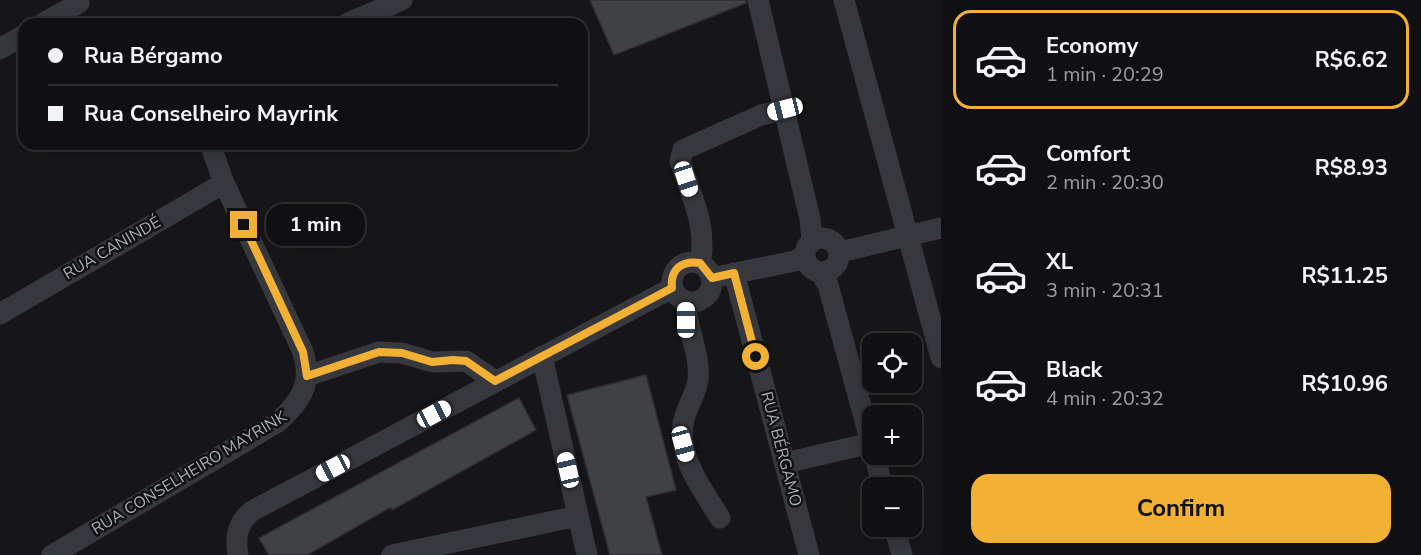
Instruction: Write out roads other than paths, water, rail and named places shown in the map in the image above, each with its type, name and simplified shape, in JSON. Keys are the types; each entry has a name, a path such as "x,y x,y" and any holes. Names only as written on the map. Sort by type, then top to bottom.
{"street":[{"path":"360,18 402,0"},
{"path":"758,0 785,109 814,256 862,413"},
{"path":"844,0 941,358"},
{"path":"53,18 79,3"},
{"path":"0,49 18,38"},
{"path":"238,555 236,535 239,525 252,511 542,356 679,295 697,302 706,297 712,288 706,270 702,231 681,161 683,150 761,115 785,109"},
{"path":"212,150 224,183 303,352 307,376 379,352 402,353 432,362 466,361 495,381"},
{"name":"RUA CANINDÉ","path":"0,314 224,183"},
{"path":"720,518 690,468 683,444 683,424 698,380 686,320 679,295 671,279 675,270 682,264 706,270 734,273 814,256 830,239 842,249 941,228"},
{"name":"RUA BÉRGAMO","path":"734,273 809,555"},
{"path":"542,356 587,555"},
{"name":"RUA CONSELHEIRO MAYRINK","path":"52,555 278,422 297,405 307,386 307,376"},
{"path":"785,463 862,451"},
{"path":"392,555 578,516"},
{"path":"897,537 902,555"}]}
